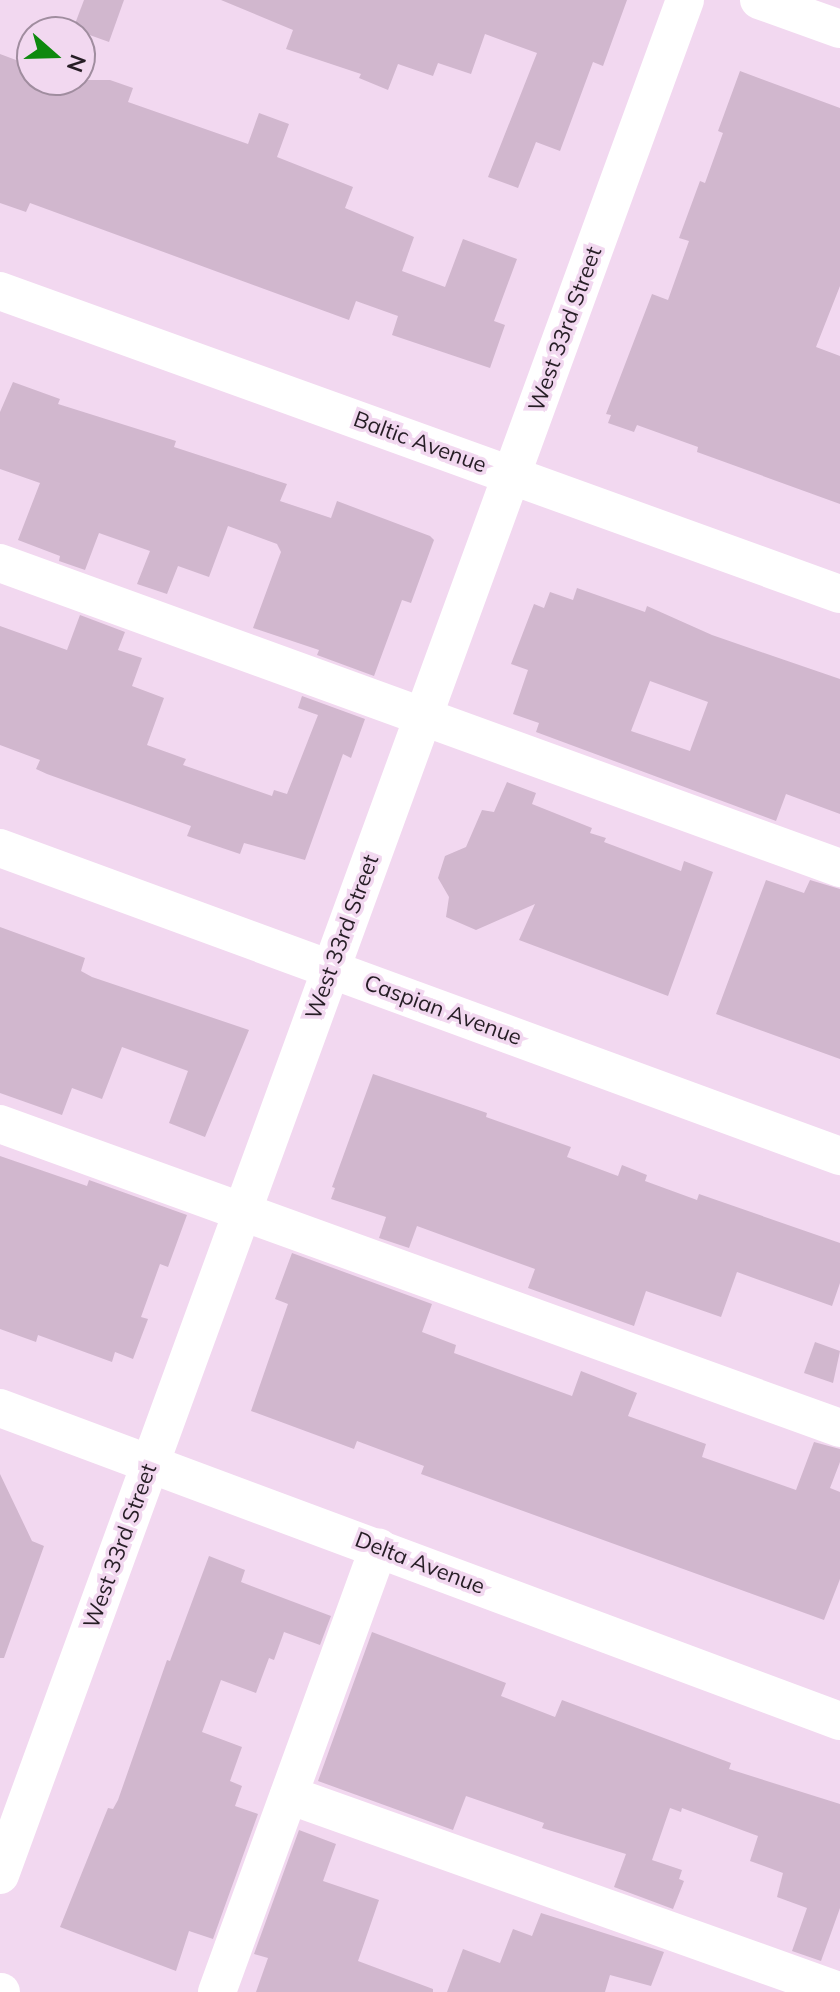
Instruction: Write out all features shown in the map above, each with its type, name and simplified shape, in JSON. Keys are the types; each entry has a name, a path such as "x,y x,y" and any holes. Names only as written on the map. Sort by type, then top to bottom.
{"street":[{"name":"West 33rd Street","path":"0,1875 685,0"},
{"path":"759,0 840,29"},
{"name":"Baltic Avenue","path":"0,291 840,594"},
{"path":"0,563 840,868"},
{"name":"Caspian Avenue","path":"0,848 840,1156"},
{"path":"0,1124 840,1428"},
{"name":"Delta Avenue","path":"0,1408 840,1721"},
{"path":"217,1992 379,1548"},
{"path":"289,1795 839,1990"}],"building":[{"path":"84,0 124,0 109,42 96,37 96,16 78,16"},
{"path":"221,0 627,0 603,66 593,62 560,151 536,142 518,188 488,177 537,53 485,34 471,74 438,63 433,76 398,64 388,90 359,78 361,74 286,49 293,30"},
{"path":"0,54 16,60 16,96 96,96 96,80 110,80 133,88 128,102 248,144 259,113 289,124 277,157 353,187 345,208 414,237 402,271 445,287 463,239 517,259 494,321 505,325 490,368 392,335 398,316 356,301 349,320 30,203 26,212 0,203"},
{"path":"740,71 840,108 840,286 816,347 840,356 840,504 697,452 698,447 637,425 634,432 608,423 611,415 606,414 652,294 668,300 689,241 679,238 700,181 705,183 723,133 718,131"},
{"path":"13,382 60,399 58,404 176,441 174,447 287,484 280,501 331,518 337,501 430,536 434,540 411,603 402,600 374,676 317,655 319,650 253,628 281,552 277,544 228,526 209,577 178,566 167,594 137,584 150,551 99,533 85,570 59,561 60,556 18,540 40,483 0,469 0,412"},
{"path":"577,588 645,612 647,606 712,635 840,679 840,814 786,794 776,821 536,732 539,723 513,714 528,670 511,664 534,604 544,608 550,592 573,600","holes":["650,681 708,702 690,751 631,731"]},
{"path":"80,615 125,632 118,650 142,658 132,686 164,698 147,745 186,759 183,765 272,796 274,790 287,794 318,715 298,708 302,696 365,719 351,758 343,754 305,860 244,843 240,854 187,836 191,826 47,774 36,769 40,760 0,745 0,626 67,650"},
{"path":"507,782 536,793 532,804 592,828 590,833 606,838 604,842 681,871 684,861 713,872 668,996 519,940 535,904 476,930 446,917 449,897 438,878 445,856 466,847 482,810 494,812"},
{"path":"766,880 804,893 810,880 840,889 840,1059 716,1014"},
{"path":"0,927 85,958 81,971 92,977 249,1030 205,1137 169,1123 188,1071 122,1047 102,1099 72,1088 62,1115 0,1093"},
{"path":"373,1074 487,1113 486,1117 571,1147 567,1157 618,1176 622,1165 647,1175 645,1181 697,1200 699,1194 840,1243 840,1283 832,1306 737,1272 721,1317 646,1291 634,1326 528,1288 535,1269 417,1226 409,1248 379,1238 386,1217 331,1199 335,1188 332,1187"},
{"path":"0,1156 87,1186 89,1180 187,1215 168,1267 160,1264 141,1317 148,1319 133,1359 115,1352 112,1362 38,1335 36,1342 0,1329"},
{"path":"292,1253 432,1304 422,1332 456,1345 454,1353 572,1396 581,1371 637,1393 628,1416 706,1444 702,1457 796,1490 814,1442 840,1449 840,1462 830,1488 840,1492 840,1579 824,1620 421,1474 424,1466 357,1441 354,1449 251,1411 288,1304 275,1299"},
{"path":"815,1342 840,1351 833,1383 804,1373"},
{"path":"0,1474 32,1541 44,1546 4,1658 0,1658"},
{"path":"209,1556 245,1570 241,1582 331,1616 320,1645 284,1632 274,1660 269,1658 256,1693 221,1680 202,1732 242,1747 230,1781 242,1786 235,1806 258,1814 213,1939 189,1931 176,1971 60,1927 108,1808 113,1809 118,1800 167,1660 170,1661"},
{"path":"372,1632 506,1683 501,1696 555,1717 562,1700 731,1763 729,1769 840,1804 840,1908 821,1961 792,1951 807,1908 777,1897 783,1873 750,1861 758,1836 682,1808 681,1812 670,1808 652,1860 682,1870 679,1879 684,1881 673,1909 614,1887 626,1854 542,1828 544,1823 466,1796 453,1830 318,1781"},
{"path":"299,1830 336,1844 323,1881 379,1900 358,1961 433,1989 433,1992 256,1992 268,1958 254,1954"},
{"path":"541,1913 664,1952 651,1986 610,1975 605,1992 447,1992 463,1949 500,1963 513,1929 532,1936"}]}
